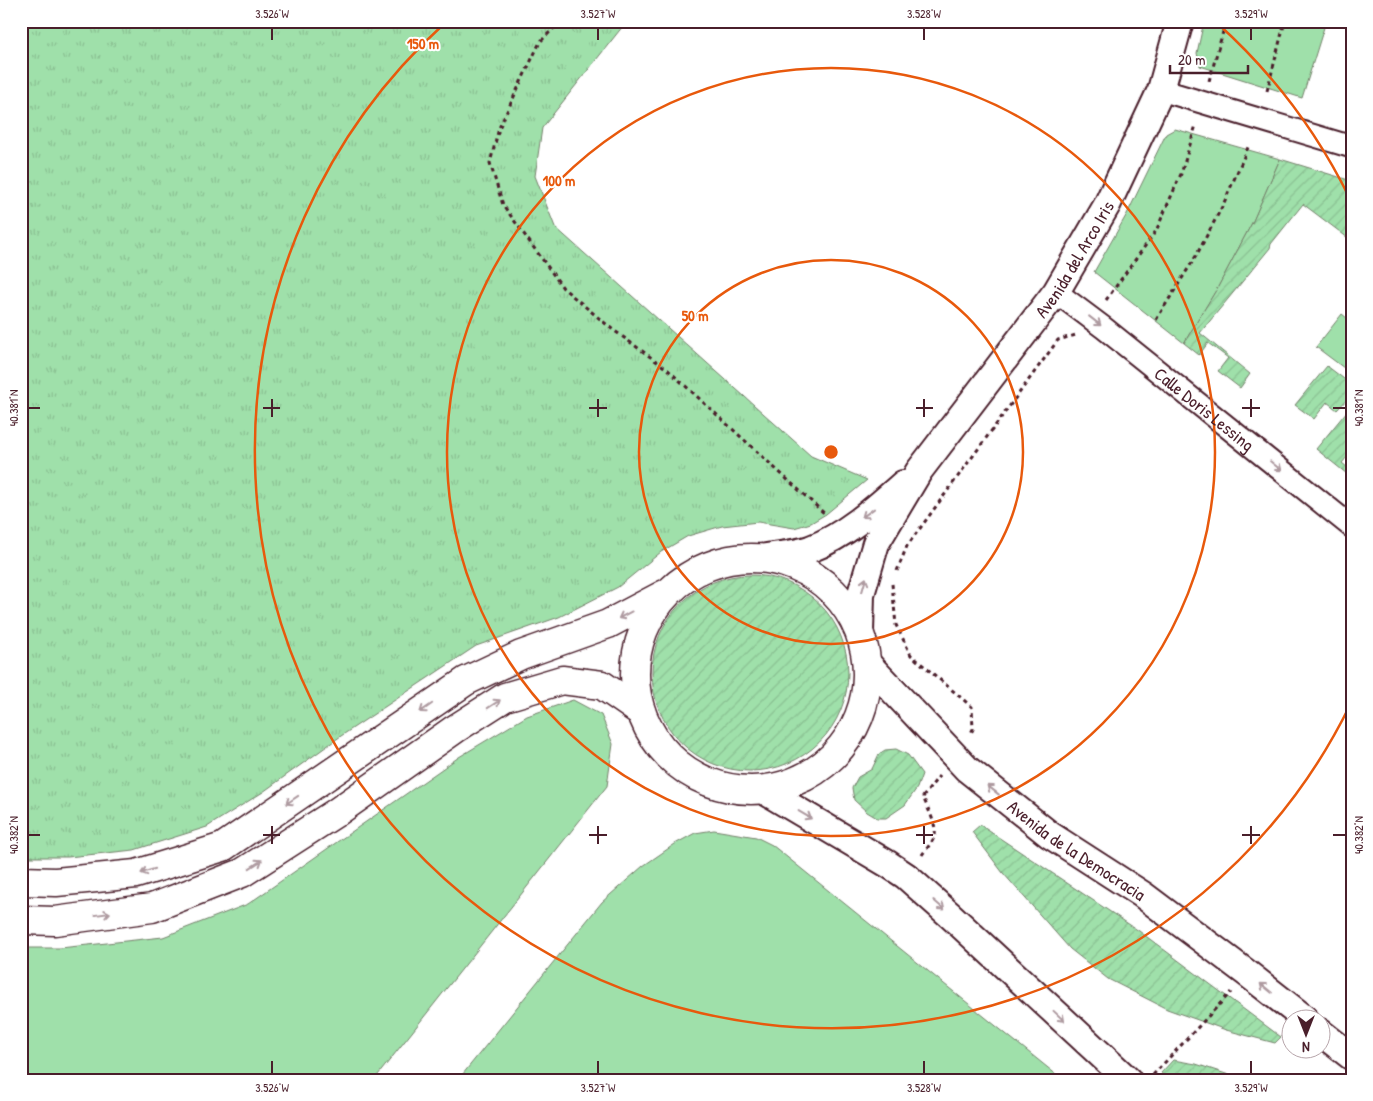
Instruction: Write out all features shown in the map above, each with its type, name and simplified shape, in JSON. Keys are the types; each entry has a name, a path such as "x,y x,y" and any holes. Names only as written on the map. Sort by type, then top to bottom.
{"main road":[{"path":"21,881 56,882 136,874 223,847 466,680 521,655 608,624 668,593 695,572 727,561 760,558 794,566 823,582 845,605 860,633 868,664 865,700 852,734 829,761 798,781 763,790 727,788 693,777 666,754 651,734 641,712 634,680 638,648 649,618 668,593"},
{"path":"21,920 55,921 152,908 242,873 338,812 455,729 505,697 562,680 602,685 641,712"}],"street":[{"name":"Avenida del Arco Iris","path":"860,633 861,594 876,543 919,471 1056,292 1106,205 1161,90 1180,21"},
{"path":"1161,90 1352,147"},
{"name":"Calle Doris Lessing","path":"1056,292 1092,318 1352,527"},
{"name":"Avenida del Arco Iris","path":"760,558 810,549 836,537 919,471"},
{"name":"Avenida de la Democracia","path":"868,664 967,769 1050,835 1143,895 1291,1008"},
{"path":"763,790 906,876 952,916 1128,1080"},
{"path":"1330,1040 1352,1058"}],"path":[{"path":"562,21 540,42 499,128 490,163 503,205 563,288 612,329 666,369 828,516"},
{"path":"896,574 907,546 1058,340 1076,335 1092,318 1156,232 1181,174 1226,21"},
{"path":"1268,91 1285,21"},
{"path":"1156,320 1196,256 1223,205 1249,145"},
{"path":"892,583 896,626 911,655 972,707 973,729 923,797 929,814 936,825 935,836 906,876"},
{"path":"1148,1080 1248,974"}],"green space":[{"path":"21,21 627,21 542,128 535,176 555,227 811,456 867,480 826,514 811,523 794,528 758,522 722,526 688,536 661,552 618,587 559,617 476,646 341,736 263,792 207,827 134,850 68,857 21,857"},
{"path":"1204,21 1326,21 1302,98 1200,66 1197,53"},
{"path":"1175,129 1280,159 1253,221 1218,287 1184,343 1094,272 1127,214 1166,134"},
{"path":"1280,159 1352,181 1352,241 1303,204 1271,244 1270,248 1200,333 1250,374 1240,388 1218,371 1228,358 1208,343 1199,355 1184,343 1218,287 1253,221"},
{"path":"1342,314 1352,322 1352,374 1316,347"},
{"path":"1327,366 1352,385 1352,394 1337,410 1327,402 1314,419 1295,405"},
{"path":"1352,405 1352,451 1342,463 1352,471 1352,478 1316,449"},
{"path":"740,575 760,575 796,586 805,591 826,611 841,635 848,663 848,683 841,711 832,728 812,749 788,764 760,771 740,771 712,764 695,755 668,728 656,701 652,683 652,663 659,635 668,618 695,591 722,579"},
{"path":"573,700 601,715 613,744 607,786 374,1080 21,1080 21,948 60,948 163,937 248,904 459,757 527,716"},
{"path":"896,749 908,755 922,774 917,788 905,805 886,818 877,818 854,800 852,788 858,777 872,769 879,754 885,750"},
{"path":"980,825 1139,931 1280,1038 1275,1043 1226,1030 1167,1009 1108,979 1070,949 1003,873 972,832"},
{"path":"714,830 756,837 772,845 1063,1080 458,1080 602,902 643,866 675,844 695,833"},
{"path":"1173,1060 1196,1064 1244,1080 1169,1080 1161,1073"}]}
